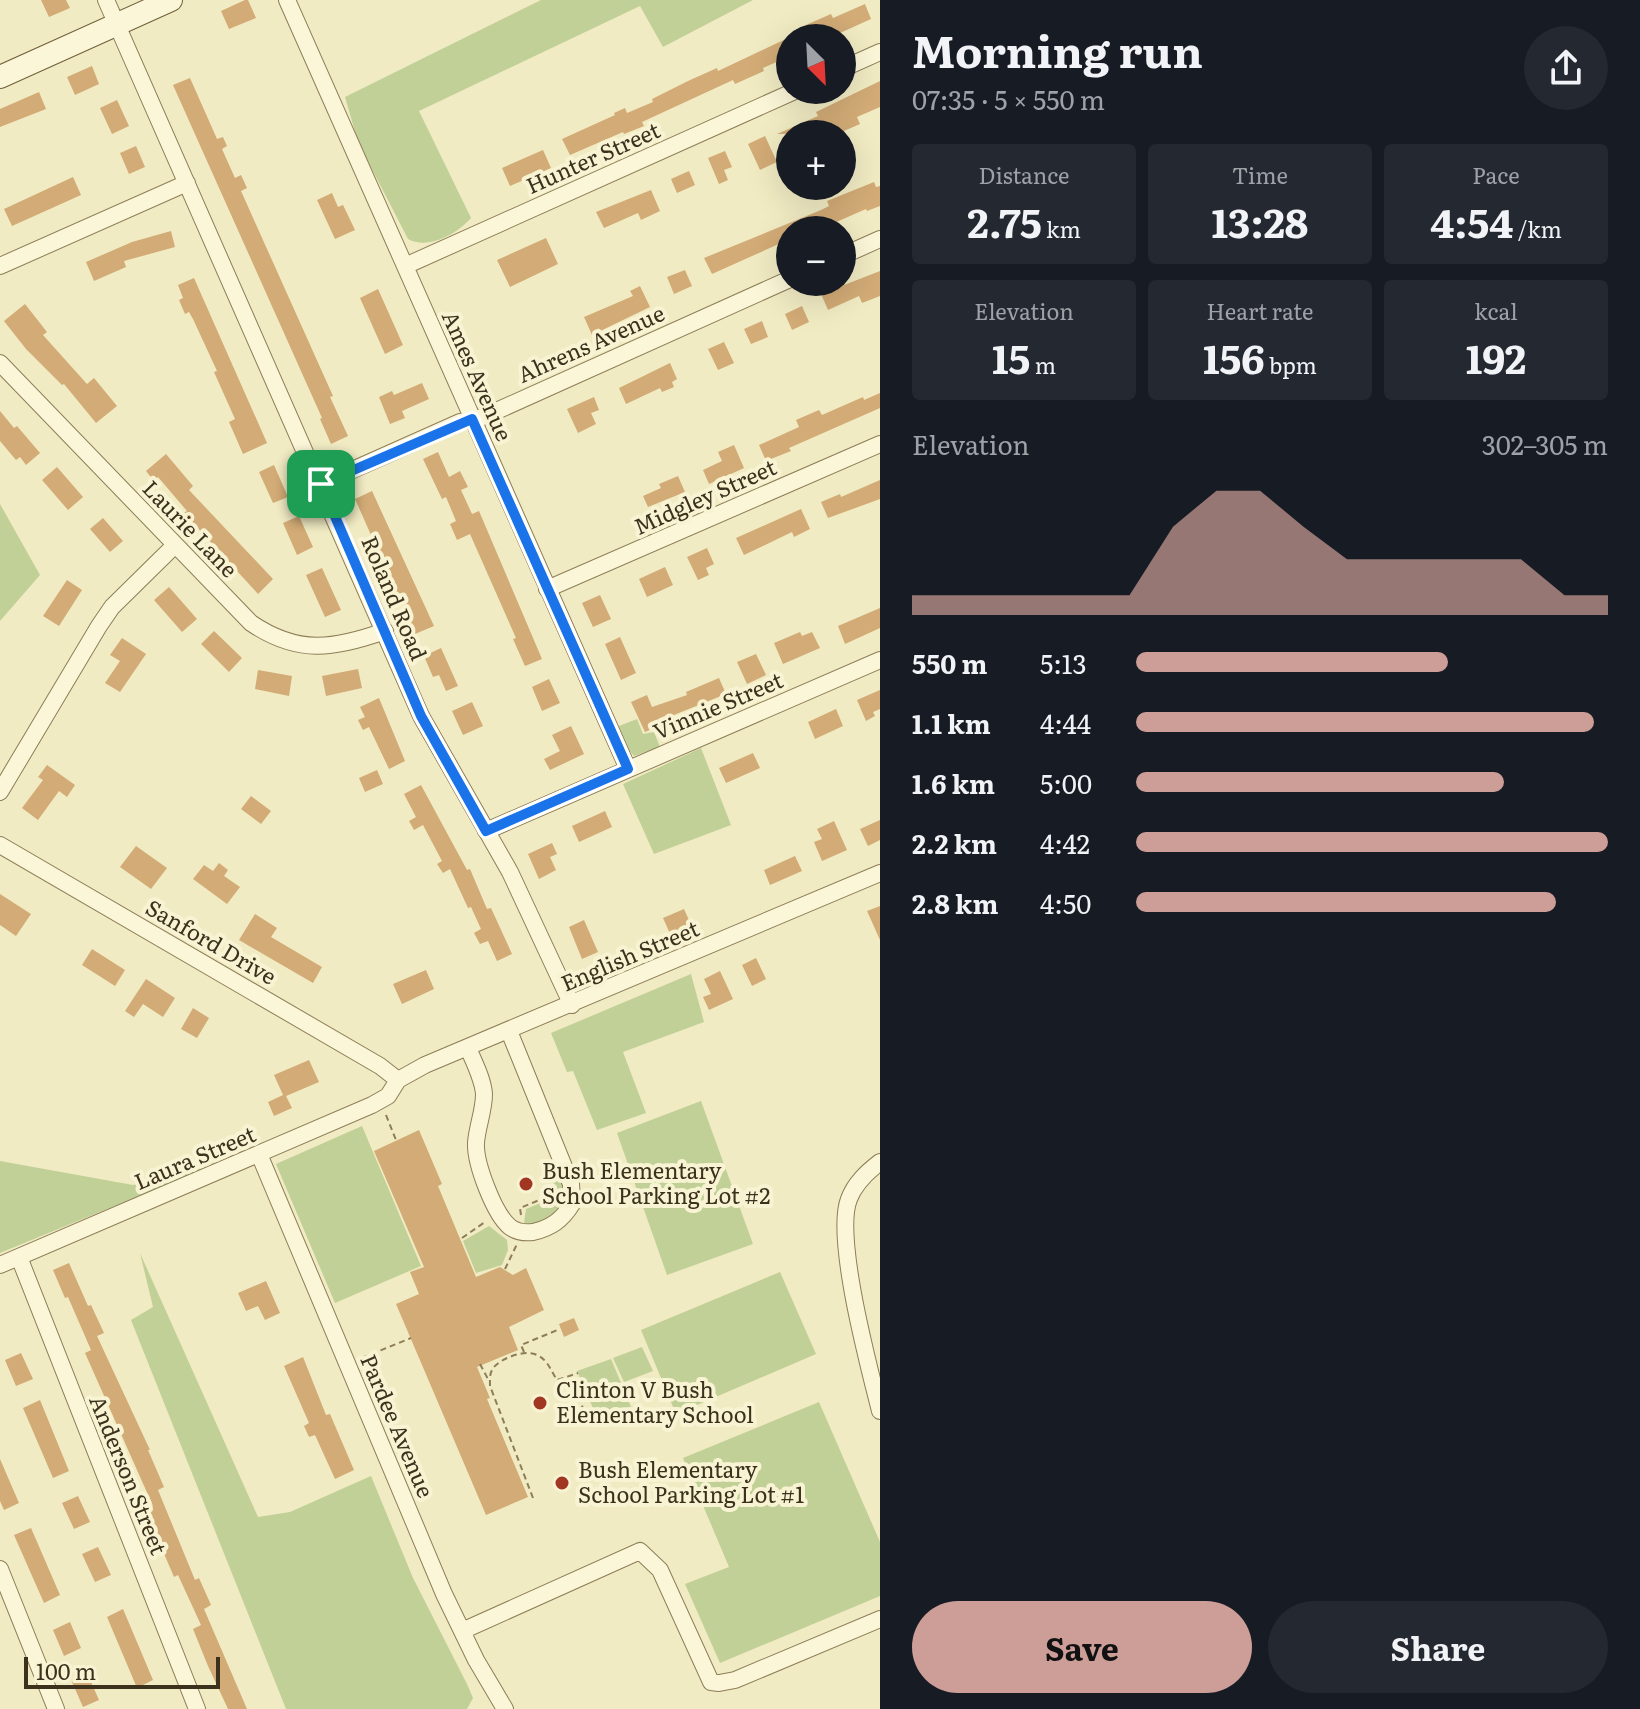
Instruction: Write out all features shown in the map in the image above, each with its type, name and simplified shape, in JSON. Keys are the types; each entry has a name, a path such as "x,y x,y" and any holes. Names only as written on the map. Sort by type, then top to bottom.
{"street":[{"name":"Roland Road","path":"106,0 421,716 524,899 572,1005"},
{"path":"0,77 171,0"},
{"name":"Ames Avenue","path":"287,0 628,769"},
{"path":"856,63 880,52"},
{"name":"Hunter Street","path":"405,266 776,99"},
{"path":"0,266 187,183"},
{"path":"856,250 880,239"},
{"name":"Ahrens Avenue","path":"321,484 483,417 776,285"},
{"name":"Laurie Lane","path":"0,363 251,623 282,640 324,647 346,644 385,631"},
{"name":"Midgley Street","path":"547,589 880,444"},
{"path":"0,792 112,607 175,545"},
{"name":"Vinnie Street","path":"486,831 880,660"},
{"name":"Sanford Drive","path":"0,845 380,1066 398,1080"},
{"name":"English Street","path":"398,1080 880,873"},
{"path":"468,1048 484,1097 476,1143 478,1161 502,1218 520,1232 538,1230 558,1222 573,1200 571,1184 509,1031"},
{"name":"Laura Street","path":"0,1265 380,1101 393,1090 398,1080"},
{"name":"Pardee Avenue","path":"259,1154 462,1631 505,1709"},
{"path":"880,1162 858,1181 848,1201 845,1224 853,1292 880,1411"},
{"name":"Anderson Street","path":"19,1257 197,1709"},
{"path":"462,1631 640,1551 660,1570 711,1682 735,1680 880,1619"},
{"path":"0,1569 56,1709"}],"path":[{"path":"385,1114 396,1140"},
{"path":"505,1269 520,1232 520,1208 549,1196"},
{"path":"462,1238 489,1219"},
{"path":"525,1354 521,1345 560,1329"},
{"path":"357,1360 411,1338"},
{"path":"490,1381 495,1366 507,1358 525,1354 539,1356 549,1364 557,1380 578,1373"},
{"path":"480,1364 490,1381 533,1498"},
{"path":"569,1376 586,1415"}],"green space":[{"path":"541,0 753,0 663,47 640,6 419,111 471,218 442,239 424,243 408,239 358,142 345,97"},
{"path":"0,504 40,575 0,621"},
{"path":"637,719 643,734 654,732 660,747 634,756 619,726"},
{"path":"701,748 731,825 654,854 623,784"},
{"path":"691,974 704,1022 623,1052 646,1113 597,1130 573,1071 567,1072 551,1033"},
{"path":"701,1101 753,1244 667,1275 617,1133"},
{"path":"362,1126 421,1266 335,1303 276,1164"},
{"path":"0,1161 133,1185 209,1167 0,1253"},
{"path":"557,1181 563,1183 563,1192 554,1214 541,1222 524,1223 526,1209 553,1198 552,1185"},
{"path":"489,1226 507,1240 508,1250 502,1265 476,1273 463,1241"},
{"path":"140,1253 258,1517 290,1512 371,1476 413,1578 473,1698 467,1709 286,1709 131,1320 153,1307"},
{"path":"780,1272 816,1354 676,1414 641,1330"},
{"path":"642,1347 653,1371 624,1382 613,1358"},
{"path":"611,1359 632,1409 599,1422 577,1371"},
{"path":"819,1402 880,1542 880,1596 720,1663 685,1584 729,1567 683,1458"}],"building":[{"path":"41,0 66,0 70,8 49,17"},
{"path":"248,0 256,18 229,29 221,11"},
{"path":"865,4 871,19 856,26 808,24 831,14 833,18"},
{"path":"776,44 776,62 763,68 764,71 735,84 733,80 642,122 644,126 570,155 562,139 625,108 627,113 688,81 717,68 718,71"},
{"path":"92,66 99,84 75,95 67,77"},
{"path":"190,78 217,139 223,137 227,146 222,149 235,178 241,175 247,188 241,191 333,396 330,397 348,436 331,444 173,85"},
{"path":"880,81 880,107 857,117 860,124 856,126 856,120 809,120 818,116 816,112 833,104 856,104 856,93"},
{"path":"39,92 46,109 0,127 0,109"},
{"path":"117,100 129,126 112,134 100,108"},
{"path":"765,136 776,162 760,170 748,144"},
{"path":"136,146 145,167 129,174 120,153"},
{"path":"543,150 551,168 510,186 502,168"},
{"path":"725,151 732,167 724,170 728,180 719,184 708,158"},
{"path":"689,171 695,185 677,193 671,179"},
{"path":"73,177 81,195 12,226 4,209"},
{"path":"874,182 876,187 880,186 880,206 850,216 806,216 829,206 829,200 856,200 856,189"},
{"path":"651,190 660,211 641,220 638,213 604,228 596,212"},
{"path":"332,193 338,207 343,205 355,230 335,239 317,200"},
{"path":"776,228 776,245 712,274 704,258"},
{"path":"171,231 175,247 124,261 126,267 94,281 86,262 132,242"},
{"path":"546,238 558,264 510,287 497,260"},
{"path":"685,270 692,286 674,294 667,277"},
{"path":"880,271 880,296 862,303 859,296 828,310 822,296 856,296 856,280"},
{"path":"194,278 267,443 243,454 229,422 235,419 214,372 217,371 193,319 189,312 185,314 179,300 183,298 178,285"},
{"path":"640,286 650,307 592,335 584,317 633,296 630,291"},
{"path":"378,289 403,345 385,354 360,298"},
{"path":"25,304 47,332 43,335 87,384 94,378 117,406 96,423 64,384 26,349 4,321"},
{"path":"802,306 809,322 792,330 785,314"},
{"path":"762,321 768,337 751,344 744,329"},
{"path":"724,342 734,363 718,370 708,349"},
{"path":"670,363 677,379 672,382 674,387 662,392 660,388 626,404 619,388"},
{"path":"422,383 429,399 402,411 405,418 390,424 379,397 392,391 394,395"},
{"path":"880,393 880,408 766,461 759,445 799,427 796,420 819,410 822,415"},
{"path":"594,397 599,410 591,413 596,424 578,433 567,409"},
{"path":"0,411 40,453 26,465 20,457 16,460 0,441"},
{"path":"734,445 744,468 709,484 703,470 722,461 718,452"},
{"path":"438,452 449,477 460,471 468,487 461,490 472,514 479,511 542,659 525,666 513,639 516,638 470,534 457,540 450,524 456,521 446,497 442,499 423,459"},
{"path":"166,454 193,486 189,490 273,579 258,594 184,513 187,511 158,477 154,481 146,471"},
{"path":"274,465 288,497 273,503 259,472"},
{"path":"57,467 83,497 68,510 42,480"},
{"path":"678,476 685,492 648,507 643,496 661,488 659,484"},
{"path":"880,480 880,499 828,518 821,502"},
{"path":"372,491 434,626 415,634 355,499"},
{"path":"801,509 810,529 794,537 792,532 744,555 736,538"},
{"path":"299,516 313,547 297,555 283,523"},
{"path":"103,518 123,541 110,552 90,529"},
{"path":"707,548 714,564 706,568 709,575 698,580 687,557"},
{"path":"665,567 673,585 647,597 639,579"},
{"path":"322,568 341,610 325,617 306,575"},
{"path":"67,580 82,590 59,626 43,616"},
{"path":"169,587 197,619 182,632 154,600"},
{"path":"600,595 611,619 593,627 582,603"},
{"path":"880,608 880,628 845,644 838,626"},
{"path":"214,631 242,658 229,672 201,644"},
{"path":"800,632 802,636 812,632 820,648 783,664 774,643"},
{"path":"620,637 636,673 621,680 605,644"},
{"path":"122,638 146,654 120,692 105,683 120,661 110,655"},
{"path":"441,648 458,686 446,691 439,675 433,677 424,656"},
{"path":"756,654 766,675 747,684 737,662"},
{"path":"358,669 362,688 326,696 322,676"},
{"path":"258,670 292,676 289,696 255,689"},
{"path":"719,678 726,694 659,721 661,725 645,732 631,702 647,695 652,707 687,695 686,692"},
{"path":"549,679 560,703 542,711 532,687"},
{"path":"880,690 880,709 866,721 857,700"},
{"path":"379,698 405,761 389,769 369,727 363,730 358,720 365,717 360,707"},
{"path":"472,702 483,726 463,735 452,711"},
{"path":"836,709 843,726 815,739 808,722"},
{"path":"571,726 584,754 550,770 544,759 560,751 552,735"},
{"path":"753,753 760,768 726,783 719,768"},
{"path":"47,765 75,785 67,797 59,791 38,820 22,808 43,780 38,777"},
{"path":"377,770 383,784 365,792 359,778"},
{"path":"421,785 467,870 470,869 487,909 491,908 512,954 497,961 488,941 480,944 474,933 481,929 450,869 443,873 437,864 442,861 423,825 414,830 409,821 416,817 404,794"},
{"path":"251,796 271,811 261,824 241,809"},
{"path":"605,811 612,827 579,842 572,826"},
{"path":"880,820 880,840 868,846 860,829"},
{"path":"834,821 847,850 822,861 814,842 822,839 817,829"},
{"path":"552,843 557,854 550,857 556,870 539,879 528,854"},
{"path":"136,846 167,868 151,889 120,867"},
{"path":"795,856 802,871 770,885 764,870"},
{"path":"219,863 228,870 224,876 240,887 227,904 193,879 204,865 213,871"},
{"path":"0,894 31,914 16,936 0,925"},
{"path":"880,906 880,940 867,911"},
{"path":"684,909 692,927 671,936 663,918"},
{"path":"255,914 277,928 271,937 322,967 313,983 239,940"},
{"path":"584,920 598,952 582,959 569,927"},
{"path":"92,949 125,970 115,986 82,965"},
{"path":"756,958 766,979 752,986 742,965"},
{"path":"426,970 434,989 402,1004 393,984"},
{"path":"720,971 733,999 709,1010 703,997 711,994 704,979"},
{"path":"146,979 175,998 163,1017 143,1004 134,1017 125,1011"},
{"path":"193,1008 209,1018 197,1038 181,1029"},
{"path":"309,1060 319,1082 286,1096 292,1108 274,1116 268,1102 283,1095 274,1075"},
{"path":"419,1130 442,1184 438,1186 476,1277 500,1267 513,1275 526,1268 544,1310 509,1327 518,1350 477,1367 528,1497 486,1515 396,1304 419,1294 410,1272 424,1267 374,1151"},
{"path":"69,1263 104,1333 97,1336 150,1450 164,1487 158,1490 195,1580 199,1578 211,1605 204,1609 247,1709 228,1709 193,1629 201,1625 162,1549 146,1509 153,1506 85,1353 91,1350 53,1270"},
{"path":"266,1281 280,1313 265,1320 258,1306 246,1311 238,1293"},
{"path":"574,1318 579,1330 564,1337 559,1324"},
{"path":"21,1353 33,1379 16,1386 5,1360"},
{"path":"303,1357 326,1415 330,1414 354,1470 335,1479 315,1435 309,1437 304,1426 309,1423 284,1366"},
{"path":"40,1400 69,1471 53,1478 23,1408"},
{"path":"0,1459 19,1503 4,1510 0,1501"},
{"path":"78,1496 90,1522 74,1529 62,1503"},
{"path":"31,1528 60,1595 44,1603 14,1535"},
{"path":"98,1547 111,1575 95,1582 82,1554"},
{"path":"123,1609 153,1680 137,1688 107,1617"},
{"path":"70,1622 81,1648 64,1656 53,1630"},
{"path":"88,1675 99,1700 83,1707 72,1682"}],"place":[{"name":"Bush Elementary School Parking Lot #2","path":"526,1184"},
{"name":"Clinton V Bush Elementary School","path":"540,1403"},
{"name":"Bush Elementary School Parking Lot #1","path":"562,1483"}],"route":[{"path":"472,419 628,769 486,831 421,716 321,484 472,419"}]}
